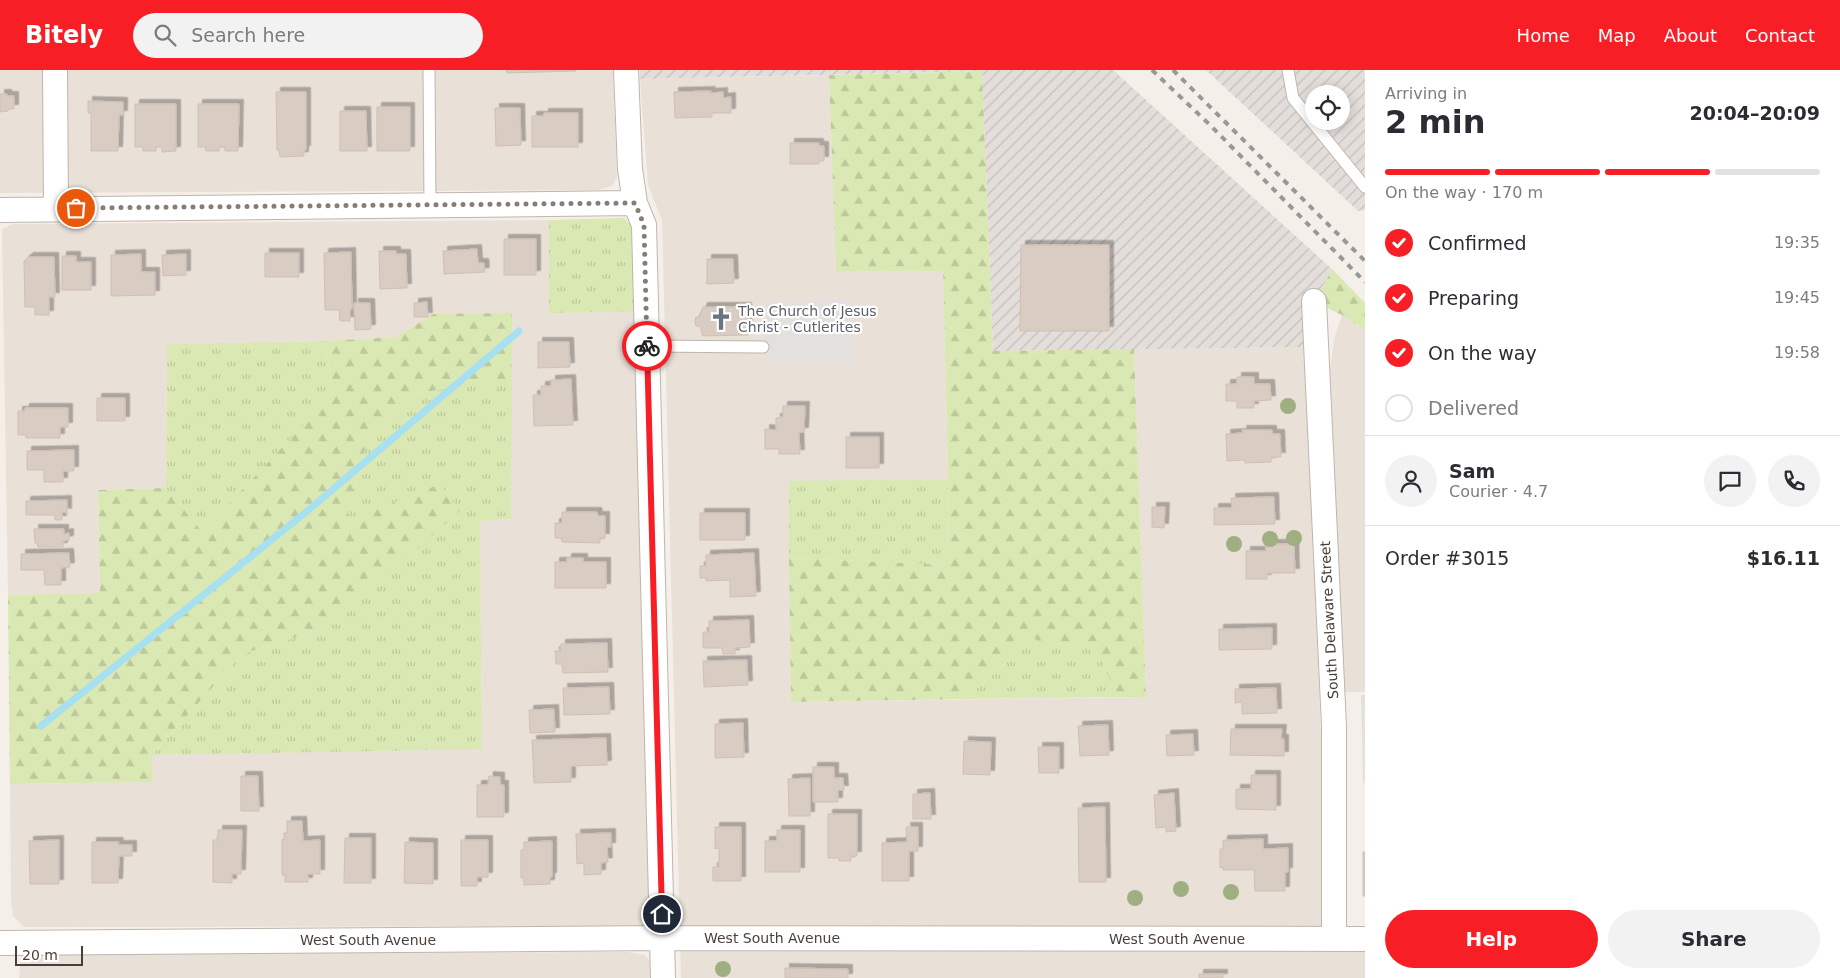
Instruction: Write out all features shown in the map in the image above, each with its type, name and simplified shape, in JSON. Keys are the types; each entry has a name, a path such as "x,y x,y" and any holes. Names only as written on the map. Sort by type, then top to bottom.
{"street":[{"path":"55,70 56,208"},
{"path":"626,70 630,169 635,203 644,225 663,978"},
{"path":"0,210 635,203"},
{"name":"South Delaware Street","path":"1314,301 1334,726 1334,939"},
{"name":"West South Avenue","path":"0,943 662,938 1365,938"}],"lane":[{"path":"429,70 430,205"},
{"path":"1288,70 1292,98 1365,187"},
{"path":"648,346 763,347"}],"shaded area":[{"path":"0,70 613,70 617,177 612,186 599,190 0,193"},
{"path":"640,70 1113,70 1332,269 1315,302 1306,347 993,351 982,71 640,79"},
{"path":"1206,70 1365,70 1365,210 1358,211"},
{"path":"829,75 836,271 943,271 948,479 789,482 791,702 1146,697 1134,349 1306,347 1329,950 1365,950 1365,978 681,978 662,220 648,185 640,79"},
{"path":"549,220 549,313 638,312 651,919 643,926 24,927 13,916 11,901 10,784 153,782 152,755 482,748 480,521 511,519 433,314 397,337 324,341 167,344 166,488 98,490 100,593 8,595 2,229 13,224"},
{"path":"853,300 853,362 765,362 765,301"},
{"path":"1342,315 1365,330 1365,692 1343,692 1330,369 1334,339"},
{"path":"1361,695 1365,695 1365,783 1363,783"},
{"path":"628,952 645,955 653,966 653,978 19,978 21,954"}],"green space":[{"path":"982,71 993,351 1134,349 1146,697 1119,697 1095,649 1032,639 965,699 791,702 789,558 947,565 948,479 943,271 836,271 829,75"},
{"path":"624,218 634,228 638,312 549,313 549,220"},
{"path":"1332,269 1365,303 1365,330 1342,315 1315,302"},
{"path":"512,313 512,378 419,393 370,430 346,522 440,484 460,511 329,627 242,654 152,755 153,782 10,784 8,595 100,593 98,490 166,488 202,532 334,393 324,341 397,337 433,314"},
{"path":"324,341 334,393 202,533 166,488 167,344"},
{"path":"512,378 511,519 480,521 482,749 152,755 242,654 329,627 440,485 346,522 370,430 419,393"},
{"path":"948,479 947,565 789,558 789,481"},
{"path":"1032,639 1096,649 1119,697 965,699"}],"building":[{"path":"506,70 576,70 576,71 507,73"},
{"path":"711,91 710,93 723,92 723,98 731,97 731,113 712,113 712,117 675,118 674,92"},
{"path":"276,92 306,92 306,150 304,150 304,156 280,157 279,150 277,150"},
{"path":"0,94 14,96 14,109 0,112"},
{"path":"88,101 123,102 123,115 119,115 118,151 91,151 91,113 88,113"},
{"path":"135,104 176,104 176,151 162,152 162,147 156,147 156,151 143,151 143,147 135,147"},
{"path":"198,104 239,104 238,151 225,151 225,147 219,147 219,151 206,151 205,147 198,147"},
{"path":"377,107 410,107 410,151 377,151"},
{"path":"495,108 520,108 521,145 496,146"},
{"path":"340,111 366,111 367,151 340,151"},
{"path":"544,113 578,113 578,147 532,147 532,116 544,116"},
{"path":"790,143 819,143 819,146 824,146 824,161 819,161 819,164 790,164"},
{"path":"504,239 536,239 536,275 504,275"},
{"path":"1021,245 1109,245 1109,331 1020,331"},
{"path":"477,249 478,263 484,263 485,272 444,274 443,251"},
{"path":"379,251 396,251 396,254 406,254 407,288 380,289"},
{"path":"351,252 352,309 350,309 350,321 340,321 339,310 325,310 324,253"},
{"path":"265,253 299,253 299,277 265,277"},
{"path":"141,254 141,272 155,272 155,295 111,296 111,255"},
{"path":"186,254 186,275 163,276 162,255"},
{"path":"62,256 76,256 76,262 91,262 91,290 62,290"},
{"path":"29,257 54,257 55,297 49,297 49,315 35,315 35,307 25,307 24,261"},
{"path":"707,259 733,259 734,283 707,284"},
{"path":"427,302 428,317 414,317 414,303"},
{"path":"354,303 370,303 371,329 355,330"},
{"name":"The Church of Jesus Christ - Cutlerites","path":"703,307 747,307 748,335 703,336 700,326 696,326 695,321"},
{"path":"538,342 569,342 570,367 538,368"},
{"path":"1237,377 1254,377 1254,384 1270,384 1271,400 1254,401 1254,408 1237,408 1237,401 1226,401 1226,384 1237,384"},
{"path":"571,379 573,425 534,426 533,395 541,395 541,386 551,386 551,380"},
{"path":"97,398 125,398 125,421 97,421"},
{"path":"783,406 805,406 804,432 799,432 800,454 779,454 779,449 765,449 765,429 776,430 776,418 783,417"},
{"path":"25,408 68,408 68,427 60,427 60,438 26,438 26,435 18,435 18,411 25,411"},
{"path":"1242,430 1272,430 1272,434 1280,434 1281,457 1271,457 1271,462 1245,463 1245,460 1227,461 1226,434 1243,433"},
{"path":"846,437 879,437 879,468 846,468"},
{"path":"74,450 74,471 63,471 63,482 44,482 44,470 27,470 27,451"},
{"path":"1274,497 1275,524 1214,525 1214,508 1232,508 1231,498"},
{"path":"67,500 67,513 62,512 62,520 55,520 55,515 26,515 26,501"},
{"path":"1152,507 1165,507 1164,528 1152,527"},
{"path":"562,512 597,512 598,516 605,516 605,538 600,538 600,543 562,542 561,538 555,538 555,523 562,523"},
{"path":"700,513 745,513 745,540 700,540"},
{"path":"34,529 64,529 64,534 69,533 69,540 63,541 63,547 38,547 37,543 35,543"},
{"path":"1266,544 1294,544 1295,573 1267,573 1267,579 1246,579 1246,551 1266,551"},
{"path":"69,553 70,567 61,568 61,585 45,585 44,570 21,570 21,554"},
{"path":"754,553 756,596 730,597 730,580 706,581 706,578 700,578 700,566 706,566 706,555"},
{"path":"567,558 583,558 583,562 606,562 606,588 555,588 555,562 567,562"},
{"path":"749,620 750,647 735,648 735,654 723,654 722,648 703,648 703,632 709,632 709,621"},
{"path":"1272,628 1272,649 1219,650 1219,629"},
{"path":"607,643 608,672 563,673 562,664 556,664 555,651 561,651 561,644"},
{"path":"747,660 748,685 704,687 703,661"},
{"path":"609,687 610,714 564,715 563,688"},
{"path":"1276,688 1277,713 1242,714 1242,702 1235,703 1235,689"},
{"path":"554,709 555,732 530,733 529,710"},
{"path":"743,723 744,757 715,758 715,724"},
{"path":"1108,725 1109,755 1080,756 1078,726"},
{"path":"1231,729 1282,729 1281,739 1284,739 1284,756 1230,755"},
{"path":"1193,734 1194,755 1167,756 1166,735"},
{"path":"606,738 607,765 571,766 571,782 534,783 532,740"},
{"path":"964,741 991,742 990,775 963,774"},
{"path":"1038,747 1059,747 1059,773 1039,773"},
{"path":"813,767 834,767 834,778 843,778 844,790 838,790 838,802 813,802"},
{"path":"1251,775 1276,775 1276,810 1236,809 1236,789 1251,789"},
{"path":"241,776 258,776 259,811 241,811"},
{"path":"489,776 500,777 500,785 504,785 504,817 477,817 477,785 488,785"},
{"path":"810,778 810,816 789,816 788,779"},
{"path":"930,793 931,819 913,819 913,794"},
{"path":"1174,793 1176,831 1166,832 1166,827 1156,828 1154,795"},
{"path":"1105,807 1106,882 1079,882 1078,808"},
{"path":"828,814 857,814 857,856 851,856 851,861 839,861 839,858 828,858"},
{"path":"287,821 302,821 303,841 320,840 320,874 308,874 308,882 285,882 285,875 282,875 282,839 284,840 284,833 287,833"},
{"path":"715,827 741,827 741,881 713,881 713,867 719,867 719,848 715,849"},
{"path":"906,827 918,827 918,851 909,851 909,881 882,881 882,843 907,842"},
{"path":"218,830 242,830 241,874 232,874 232,883 213,882 213,840 218,840"},
{"path":"777,830 800,830 800,872 765,872 765,841 777,841"},
{"path":"611,833 611,847 607,847 608,862 601,863 601,874 584,875 584,863 577,864 576,834"},
{"path":"345,838 371,838 371,883 344,883"},
{"path":"1263,839 1263,849 1288,848 1288,872 1285,872 1285,891 1255,891 1254,870 1223,870 1223,867 1220,868 1220,849 1223,849 1223,840"},
{"path":"59,840 59,884 30,884 29,841"},
{"path":"461,840 488,840 488,877 477,877 477,886 461,886"},
{"path":"552,841 552,877 550,877 550,884 524,885 524,878 521,878 521,850 524,849 524,842"},
{"path":"92,842 119,842 118,845 132,845 132,856 119,856 118,883 92,883"},
{"path":"405,842 433,843 433,884 404,883"},
{"path":"1363,852 1365,852 1365,896 1363,896"},
{"path":"785,968 848,969 848,978 785,978"},
{"path":"1199,974 1223,974 1223,978 1199,978"}],"waterway":[{"path":"41,726 311,508 519,331"}],"railway":[{"path":"1152,70 1210,125 1365,282"},
{"path":"1173,70 1365,261"}],"way so far":[{"path":"76,208 635,203 644,225 647,346"}],"place":[{"name":"The Church of Jesus Christ - Cutlerites","path":"721,319"}],"route":[{"path":"647,346 662,914"}]}
